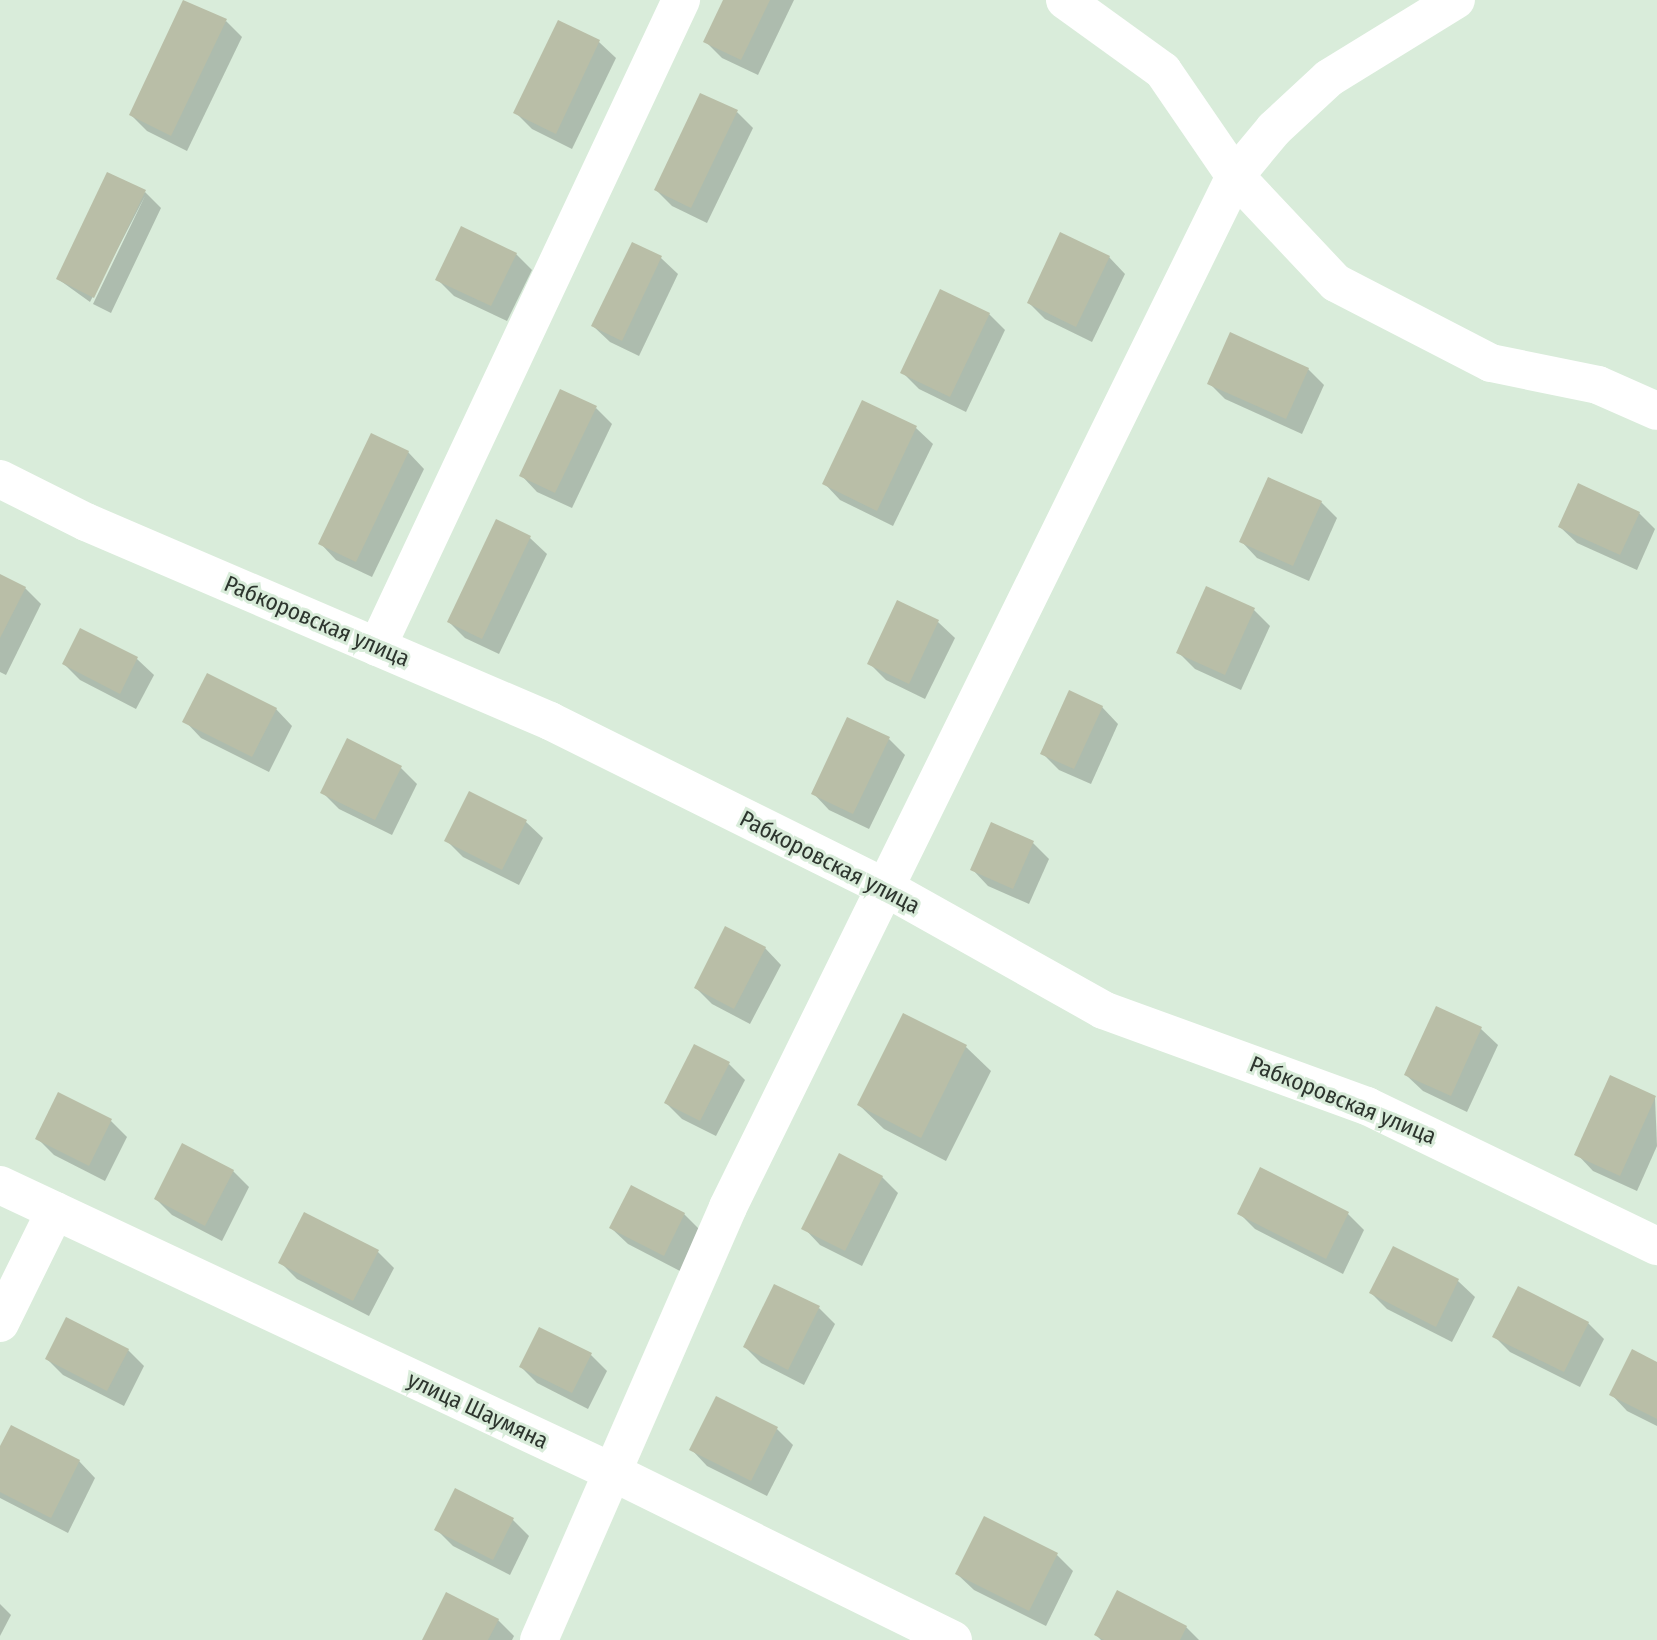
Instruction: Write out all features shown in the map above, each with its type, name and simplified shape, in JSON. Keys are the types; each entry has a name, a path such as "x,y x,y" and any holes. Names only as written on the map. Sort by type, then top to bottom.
{"street":[{"path":"377,647 681,0"},
{"path":"1065,0 1163,71 1235,176 1336,283 1491,363 1598,385 1657,411"},
{"path":"539,1640 728,1207 1235,176 1275,129 1329,78 1456,0"},
{"name":"Рабкоровская улица","path":"0,479 86,522 551,721 886,888 1103,1010 1367,1106 1657,1246"},
{"name":"улица Шаумяна","path":"0,1185 612,1472 953,1640"},
{"path":"0,1323 55,1211"}],"building":[{"path":"183,0 227,19 171,136 129,115"},
{"path":"723,0 770,0 741,60 703,42"},
{"path":"558,20 600,40 556,134 513,113"},
{"path":"700,93 738,110 691,208 654,190"},
{"path":"107,172 146,190 94,298 56,279"},
{"path":"461,226 517,253 491,306 435,280"},
{"path":"1060,232 1110,256 1076,327 1027,303"},
{"path":"632,242 662,256 622,341 591,326"},
{"path":"940,289 990,313 950,397 900,373"},
{"path":"1230,332 1309,368 1286,419 1207,384"},
{"path":"560,389 597,406 555,493 519,476"},
{"path":"862,400 917,426 877,511 822,484"},
{"path":"371,433 409,451 356,562 318,544"},
{"path":"1268,477 1322,501 1293,566 1239,542"},
{"path":"1578,483 1640,512 1620,555 1558,527"},
{"path":"496,519 531,536 482,639 447,622"},
{"path":"0,574 26,587 0,638"},
{"path":"1206,586 1255,608 1225,675 1176,653"},
{"path":"897,600 939,620 909,684 867,664"},
{"path":"80,628 138,657 120,694 62,664"},
{"path":"207,673 277,708 252,757 182,722"},
{"path":"1069,690 1103,706 1074,769 1040,754"},
{"path":"847,717 890,737 853,814 811,794"},
{"path":"347,738 402,766 375,820 320,793"},
{"path":"469,791 527,820 502,870 444,841"},
{"path":"991,822 1034,841 1013,889 970,870"},
{"path":"725,926 766,947 734,1009 694,988"},
{"path":"1436,1006 1482,1027 1451,1096 1404,1075"},
{"path":"903,1013 967,1045 921,1138 857,1105"},
{"path":"694,1044 730,1062 700,1121 664,1103"},
{"path":"1610,1075 1656,1096 1620,1176 1574,1155"},
{"path":"58,1092 112,1119 89,1166 35,1139"},
{"path":"182,1143 234,1170 205,1226 154,1199"},
{"path":"839,1153 883,1176 845,1251 801,1229"},
{"path":"1260,1167 1349,1212 1326,1259 1237,1214"},
{"path":"631,1185 685,1213 664,1256 609,1228"},
{"path":"304,1212 379,1250 353,1301 278,1263"},
{"path":"1393,1246 1459,1279 1436,1327 1369,1293"},
{"path":"774,1284 820,1306 788,1370 743,1347"},
{"path":"1518,1286 1589,1322 1564,1372 1492,1337"},
{"path":"66,1317 129,1349 107,1391 45,1359"},
{"path":"539,1327 592,1353 572,1393 519,1367"},
{"path":"1632,1349 1657,1362 1657,1419 1609,1395"},
{"path":"716,1396 778,1427 751,1481 689,1450"},
{"path":"11,1425 80,1460 51,1518 0,1492 0,1446"},
{"path":"455,1488 514,1518 493,1560 434,1530"},
{"path":"984,1516 1058,1553 1029,1611 955,1574"},
{"path":"1117,1590 1187,1626 1180,1640 1104,1640 1094,1635"},
{"path":"446,1592 499,1619 488,1640 422,1640"}]}
